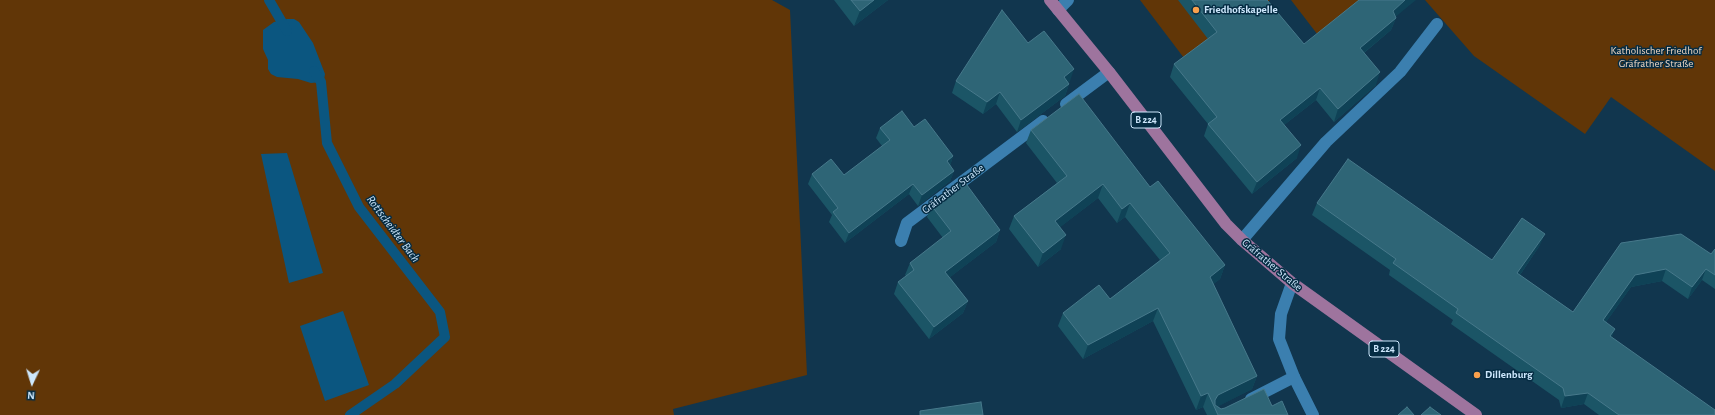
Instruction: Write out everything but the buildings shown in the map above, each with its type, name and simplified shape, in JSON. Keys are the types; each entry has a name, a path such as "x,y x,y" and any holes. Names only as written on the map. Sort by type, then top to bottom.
{"main road":[{"name":"Gräfrather Straße","path":"1050,0 1109,72 1226,224 1242,240 1292,283 1476,415"}],"street":[{"path":"1058,10 1068,0"},
{"path":"1242,240 1326,142 1400,72 1437,24"},
{"name":"Gräfrather Straße","path":"901,241 907,224 1109,72"},
{"path":"1292,283 1281,314 1278,339 1294,377 1313,415"},
{"path":"1238,405 1294,377"}],"green space":[{"path":"0,0 772,0 790,10 807,375 673,409 674,415 0,415"},
{"path":"1140,0 1270,0 1187,62"},
{"path":"1291,0 1369,0 1321,39"},
{"name":"Katholischer Friedhof Gräfrather Straße","path":"1425,0 1715,0 1715,171 1611,97 1585,134 1474,56"}],"water":[{"path":"294,19 299,22 313,43 325,74 324,80 321,82 311,83 298,79 277,77 271,74 268,69 268,60 263,49 263,30 274,22"},
{"path":"287,153 323,273 289,283 261,154"},
{"path":"343,311 369,385 325,401 300,326"}],"waterway":[{"name":"Rottscheidter Bach","path":"269,0 287,31"},
{"name":"Rottscheidter Bach","path":"314,71 321,82 327,143 359,207 440,312 445,337 395,384 350,415"}],"place":[{"name":"Friedhofskapelle","path":"1196,10"},
{"name":"Dillenburg","path":"1477,375"}]}
